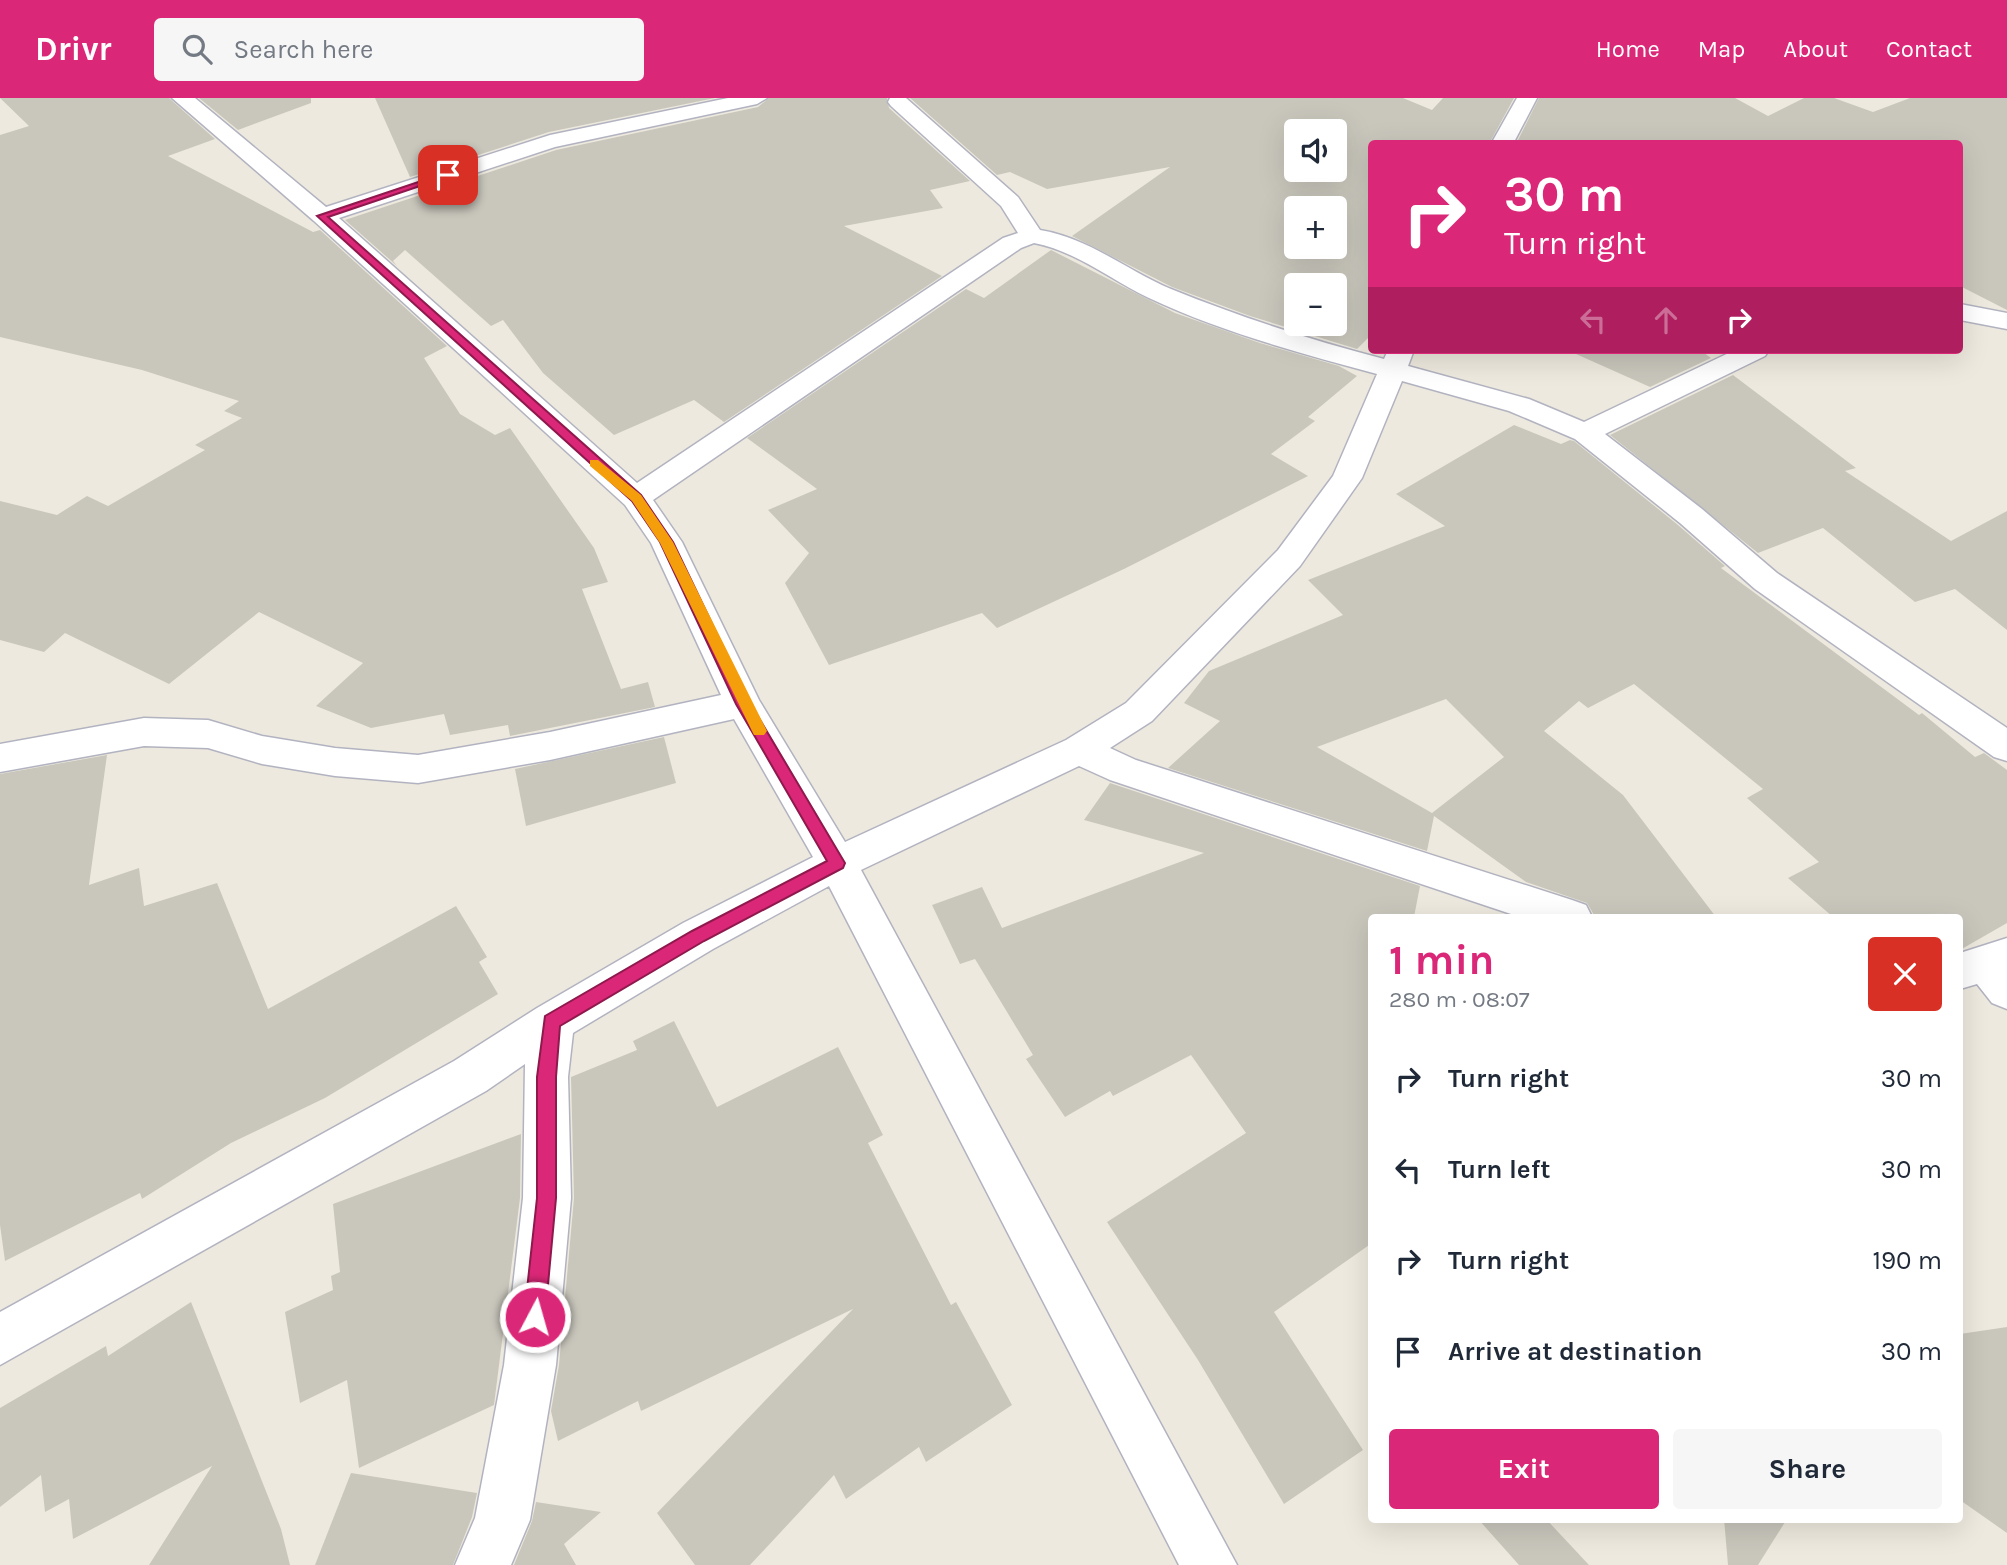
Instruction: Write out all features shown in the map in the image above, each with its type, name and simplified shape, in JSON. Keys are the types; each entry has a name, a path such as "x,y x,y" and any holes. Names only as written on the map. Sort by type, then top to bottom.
{"street":[{"path":"182,98 322,216 636,498 666,542 743,704 837,863 1209,1565"},
{"path":"322,216 550,142 757,98"},
{"path":"1504,140 1527,98"},
{"path":"898,102 1010,202 1032,236"},
{"path":"636,498 1012,243 1032,236 1062,241 1159,293 1282,340 1397,360 1519,405 1585,433 1691,516 1766,581 2007,747"},
{"path":"1963,313 2007,321"},
{"path":"1585,433 1748,354"},
{"path":"0,1340 470,1076 552,1022 698,936 837,863 1079,750 1139,712 1289,558 1347,478 1397,360"},
{"path":"0,758 144,732 208,734 262,750 323,761 418,769 550,746 743,704"},
{"path":"1079,750 1123,770 1563,914"},
{"path":"483,1565 502,1520 530,1365 547,1198 546,1077 552,1022"}],"building":[{"path":"0,98 169,98 215,139 168,156 313,232 320,230 447,346 424,358 460,414 495,435 510,428 594,548 608,582 582,589 621,689 648,682 655,707 510,736 508,725 450,735 444,714 371,728 316,706 363,663 259,612 169,684 65,633 44,652 0,640 0,501 57,515 87,496 108,506 205,450 195,445 242,418 224,411 239,401 142,370 0,337 0,135 29,126"},
{"path":"199,98 311,98 311,103 238,130"},
{"path":"375,98 715,98 549,132 410,177"},
{"path":"769,98 887,98 889,108 970,181 930,190 943,208 844,226 942,276 724,422 694,400 614,435 543,373 503,320 491,326 405,250 393,261 397,266 345,220 556,150 758,107"},
{"path":"910,98 1403,98 1432,110 1443,98 1514,98 1491,140 1368,140 1368,338 1357,349 1315,336 1347,336 1347,273 1284,273 1284,326 1172,287 1072,236 1170,167 1047,189 1010,172 997,175"},
{"path":"1539,98 1735,98 1768,116 1804,98 1834,98 1873,112 1910,98 2007,98 2007,310 1963,288 1963,140 1518,140"},
{"path":"1051,250 1175,313 1260,343 1339,366 1357,376 1308,417 1315,421 1271,454 1308,476 1124,569 997,628 982,613 829,665 785,583 809,553 768,510 817,489 747,438 966,289 984,298"},
{"path":"1576,354 1706,354 1711,358 1650,387"},
{"path":"1733,375 1856,468 1845,471 1951,541 2007,511 2007,630 1955,589 1915,602 1823,528 1758,553 1610,435"},
{"path":"1514,425 1561,444 1574,441 1725,566 1721,568 1919,715 1922,713 1975,757 1984,753 2007,770 2007,923 1963,948 1963,914 1830,914 1788,878 1819,862 1747,798 1763,789 1634,684 1588,708 1579,701 1544,731 1623,795 1714,914 1593,914 1587,903 1526,882 1434,816 1427,851 1168,768 1220,721 1184,703 1209,671 1343,615 1308,580 1445,526 1396,494","holes":["1446,699 1504,757 1432,813 1317,747"]},
{"path":"664,737 676,783 526,826 515,769"},
{"path":"107,755 89,885 139,868 144,906 217,883 268,1009 456,906 487,957 479,962 498,994 325,1098 231,1143 142,1199 140,1193 5,1261 0,1225 0,774"},
{"path":"1110,783 1420,886 1415,914 1368,914 1368,1246 1274,1312 1363,1450 1284,1504 1198,1360 1107,1222 1246,1133 1191,1055 1113,1096 1110,1091 1065,1117 1026,1059 1033,1055 975,959 960,964 932,905 982,887 1002,928 1204,853 1084,820"},
{"path":"674,1021 717,1107 838,1047 883,1135 868,1143 951,1305 956,1302 1012,1405 926,1462 919,1447 846,1499 834,1475 750,1565 695,1565 657,1513 853,1309 641,1411 638,1401 558,1441 551,1411 559,1365 574,1198 571,1077 637,1050 633,1041"},
{"path":"521,1134 520,1198 494,1405 359,1468 347,1380 300,1403 285,1312 333,1290 331,1276 340,1272 333,1204"},
{"path":"191,1302 281,1529 290,1565 149,1565 212,1466 73,1539 69,1499 45,1512 41,1475 0,1507 0,1408 106,1346 108,1356"},
{"path":"2007,1327 2007,1533 1963,1502 1963,1334"},
{"path":"351,1473 477,1493 472,1517 453,1565 315,1565"},
{"path":"536,1502 601,1512 564,1544 576,1565 514,1565 532,1521"},
{"path":"1482,1523 1550,1523 1589,1565 1519,1565"},
{"path":"1724,1523 1784,1523 1758,1565 1728,1565"}],"slow traffic":[{"path":"594,463 636,498 666,542 743,704 759,731"}],"route":[{"path":"448,175 322,216 596,465 636,498 666,542 743,704 837,863 698,936 552,1022 546,1077 547,1198 535,1317"}]}
